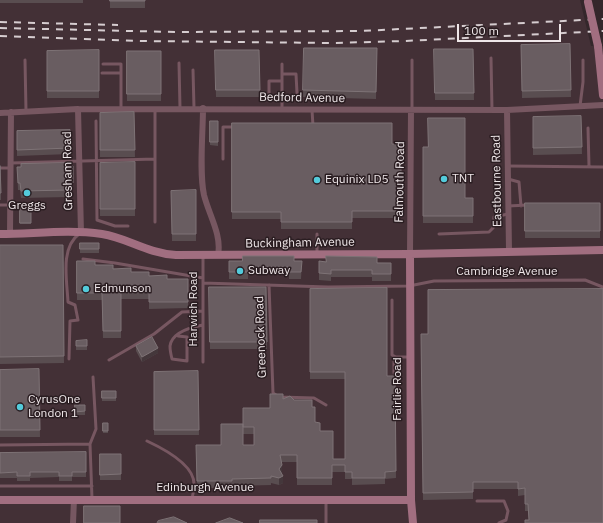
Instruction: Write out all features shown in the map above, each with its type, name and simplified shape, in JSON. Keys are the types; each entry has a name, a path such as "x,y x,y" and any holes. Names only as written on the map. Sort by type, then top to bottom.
{"street":[{"path":"588,1 598,46 603,95"},
{"name":"Bedford Avenue","path":"0,113 78,109 180,108 507,110 603,105"},
{"path":"203,108 202,179 204,195 218,239 218,255"},
{"name":"Gresham Road","path":"78,109 81,233"},
{"name":"Falmouth Road","path":"410,254 412,110"},
{"name":"Eastbourne Road","path":"507,110 509,252"},
{"path":"10,234 11,112"},
{"name":"Buckingham Avenue","path":"0,234 103,234 154,252 203,256 603,250"},
{"name":"Fairlie Road","path":"410,254 411,500 413,523"},
{"path":"73,523 74,499"},
{"name":"Edinburgh Avenue","path":"0,500 411,500"}],"lane":[{"path":"491,58 492,110"},
{"path":"25,60 26,111"},
{"path":"412,60 412,110"},
{"path":"580,107 583,82 583,60"},
{"path":"179,63 180,108"},
{"path":"103,64 120,64 121,109"},
{"path":"282,64 282,109"},
{"path":"194,70 194,108"},
{"path":"102,73 120,73"},
{"path":"282,74 296,74 297,93"},
{"path":"269,94 269,81 282,81"},
{"path":"155,109 155,222"},
{"path":"312,109 313,126"},
{"path":"96,121 97,220 115,226 128,226"},
{"path":"305,126 320,126"},
{"path":"223,159 223,127 238,127"},
{"path":"588,128 589,166"},
{"path":"0,168 10,165 79,160 155,159"},
{"path":"508,166 603,167"},
{"path":"508,180 520,182 521,206"},
{"path":"0,205 10,205"},
{"path":"508,206 534,205"},
{"path":"439,234 489,232 493,228 494,217 508,214"},
{"path":"69,359 70,321 78,320 74,305 68,302 67,253 69,244 81,233"},
{"path":"317,234 318,254"},
{"name":"Harwich Road","path":"203,256 203,362"},
{"path":"83,259 203,278"},
{"name":"Cambridge Avenue","path":"203,283 328,287 409,286 434,281 585,280 603,287"},
{"name":"Greenock Road","path":"269,285 273,393 277,397 314,398 326,405"},
{"path":"392,300 394,373"},
{"path":"109,360 154,334 182,312 203,311"},
{"path":"178,336 187,337 187,361 172,359 170,345 178,336 189,327 203,325"},
{"path":"394,357 410,357"},
{"path":"92,499 90,444 96,428 96,400 93,377"},
{"path":"147,441 163,448 191,470 194,484 192,500"},
{"path":"0,445 90,444"},
{"path":"0,486 92,486"},
{"path":"326,500 326,523"},
{"path":"477,501 504,501 508,511 507,516 506,520 499,523"}],"shaded area":[{"path":"0,0 580,0 591,46 603,46 603,523 0,523"}],"building":[{"path":"145,0 145,1 110,1"},
{"path":"570,44 571,90 522,91 521,45"},
{"path":"304,48 377,48 376,92 303,90"},
{"path":"434,49 473,49 474,93 435,93"},
{"path":"99,50 99,91 47,91 47,51"},
{"path":"215,50 259,50 260,90 216,90"},
{"path":"127,51 161,51 161,94 127,94"},
{"path":"134,112 135,150 100,150 100,113"},
{"path":"581,116 582,147 533,148 533,117"},
{"name":"TNT","path":"428,118 465,118 465,198 473,198 473,216 423,216 423,147 428,147"},
{"path":"210,121 218,121 218,142 210,142"},
{"name":"Equinix LD5","path":"232,123 392,123 392,144 401,144 401,211 352,211 352,222 281,222 281,212 232,212"},
{"path":"70,130 70,148 17,150 17,131"},
{"path":"135,162 135,209 100,209 100,163"},
{"path":"69,163 69,166 73,166 73,183 69,183 69,190 21,191 20,183 18,183 17,167 21,167 21,164"},
{"path":"0,166 1,193 0,193"},
{"path":"196,190 196,234 172,234 171,191"},
{"path":"525,203 600,203 600,231 525,231"},
{"path":"20,207 31,207 31,223 20,223"},
{"path":"80,243 99,243 99,249 80,249"},
{"path":"0,245 63,245 64,356 0,357"},
{"path":"243,256 294,256 294,261 302,261 301,272 289,272 289,267 248,267 248,272 229,272 229,261 242,261"},
{"path":"326,256 377,257 377,263 391,263 391,274 372,274 372,270 331,270 331,274 319,273 319,261 326,262"},
{"path":"77,261 95,261 95,265 113,265 113,269 131,268 131,272 149,272 149,276 167,275 167,279 188,279 188,302 149,302 149,292 121,293 121,331 103,331 102,293 77,293"},
{"path":"209,287 266,287 267,342 210,342"},
{"path":"387,288 387,376 395,376 396,471 385,472 385,478 352,478 352,472 345,472 345,465 332,465 332,478 297,478 297,455 280,455 282,465 279,469 283,476 279,478 271,476 271,478 232,479 232,481 197,481 196,445 221,445 221,424 243,424 243,408 270,408 270,394 283,394 283,399 290,396 294,400 312,400 312,407 315,407 315,422 320,423 320,431 333,431 333,459 345,459 345,372 310,372 310,289","holes":["243,427 254,427 254,445 243,445"]},
{"path":"603,289 603,523 525,523 525,520 529,520 528,504 525,504 525,488 518,489 518,482 473,482 473,492 423,493 421,334 428,334 428,290"},
{"path":"152,337 158,348 142,357 136,346"},
{"path":"87,340 87,346 76,346 76,341"},
{"name":"CyrusOne London 1","path":"39,369 40,430 0,430 0,370"},
{"path":"198,371 199,430 154,430 154,372"},
{"path":"102,391 116,391 116,398 102,398"},
{"path":"75,405 85,405 85,411 75,412"},
{"path":"103,423 108,423 108,431 103,431"},
{"path":"86,452 86,472 72,472 72,476 59,476 59,472 30,472 30,476 17,476 17,472 0,473 0,453"},
{"path":"100,454 121,454 121,474 100,475"},
{"path":"84,506 120,506 120,523 84,523"},
{"path":"174,517 187,523 157,523 158,521"},
{"path":"230,518 243,523 216,523"},
{"path":"260,520 317,520 317,523 260,523"}],"railway":[{"path":"0,28 175,32 361,31 603,19"},
{"path":"0,22 118,25"},
{"path":"0,36 141,41 332,43 405,41 603,31"}],"place":[{"name":"TNT","path":"444,179"},
{"name":"Equinix LD5","path":"317,180"},
{"name":"Greggs","path":"27,193"},
{"name":"Subway","path":"240,271"},
{"name":"Edmunson","path":"86,289"},
{"name":"CyrusOne London 1","path":"20,407"}]}
